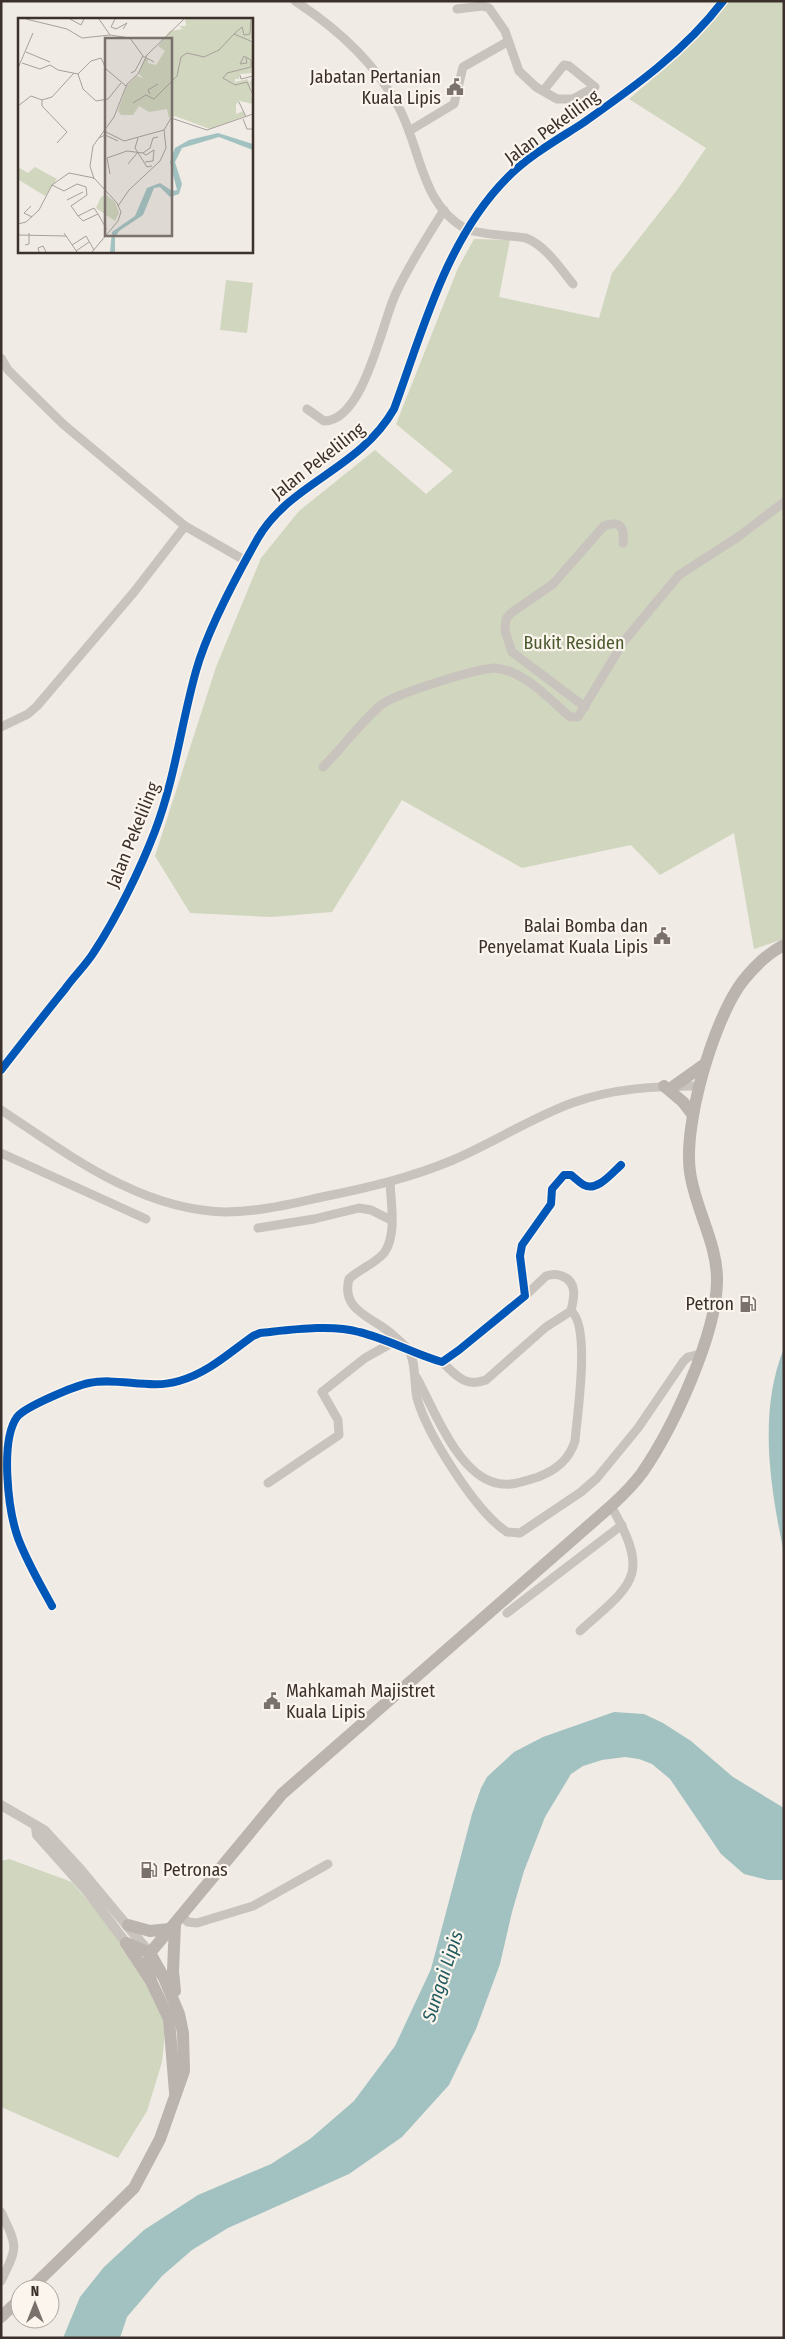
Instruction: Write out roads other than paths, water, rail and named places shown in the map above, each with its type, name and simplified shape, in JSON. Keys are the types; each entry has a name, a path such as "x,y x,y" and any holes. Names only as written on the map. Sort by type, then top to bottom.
{"main road":[{"path":"151,1981 148,1966 150,1953 282,1794 611,1506 636,1480 653,1456 707,1338 716,1300 717,1279 711,1247 692,1186 690,1172 688,1144 692,1114 699,1086 729,1005 741,982 769,954 784,945"},
{"path":"692,1114 669,1086 706,1064"},
{"path":"128,1925 150,1931 176,1923"},
{"path":"41,2279 117,2207 134,2188 155,2151 184,2072 180,2014 173,1971 176,1923"},
{"path":"126,1944 150,1953 164,1978 180,2014"},
{"path":"126,1944 151,1981 169,2019 176,2095"}],"street":[{"path":"294,1 327,26 371,67 399,107 424,178 444,210 468,230 526,238 534,241 542,247 573,284"},
{"name":"Jalan Pekeliling","path":"1,1070 94,952 143,859 174,772 196,669 213,628 259,537 278,512 359,452 386,423 394,409 442,280 468,230 488,198 522,164 656,70 693,35 723,1"},
{"path":"457,9 483,6 489,8 505,31 507,42 520,71 543,91 557,99 573,99 594,87 569,66 564,65 543,91"},
{"path":"409,131 454,104 463,67 507,42"},
{"path":"307,409 324,420 334,420 356,394 382,336 396,294 444,210"},
{"path":"1,358 8,370 63,424 185,526 246,561"},
{"path":"323,766 365,721 388,700 482,670 494,668 510,672 539,691 573,719 578,717 624,640 679,575 738,537 784,502"},
{"path":"585,708 512,652 507,643 505,625 511,613 553,584 604,526 611,524 622,528 624,530 623,543"},
{"path":"1,727 28,714 37,706 134,592 185,526"},
{"path":"1,1110 88,1168 155,1199 193,1209 226,1212 251,1210 390,1184 452,1160 572,1103 624,1089 699,1086"},
{"path":"1,1153 146,1219"},
{"path":"525,1296 520,1256 522,1245 551,1204 552,1189 567,1174 587,1186 597,1185 622,1165"},
{"path":"390,1184 390,1241 384,1253 349,1279 347,1291 350,1304 389,1331 409,1351 418,1399 430,1429 472,1500 499,1528 515,1534 520,1532 574,1496 597,1478 638,1428 683,1362 688,1357 700,1354"},
{"path":"258,1228 314,1219 360,1208 371,1210 391,1220"},
{"path":"414,1374 454,1447 471,1469 496,1483 517,1483 544,1474 565,1461 575,1441 582,1339 579,1320 571,1311 574,1287 568,1279 563,1276 546,1276 460,1350 442,1362"},
{"path":"52,1606 18,1539 10,1504 6,1453 11,1427 23,1411 90,1383 163,1384 180,1381 205,1372 253,1336 260,1333 311,1329 348,1329 367,1334 442,1362 465,1382 474,1383 486,1380 546,1327 571,1311"},
{"path":"268,1483 339,1435 338,1420 322,1392 364,1358 390,1344"},
{"path":"580,1631 625,1592 629,1585 633,1557 627,1535 611,1506"},
{"path":"507,1613 622,1525"},
{"path":"1,1805 44,1830 80,1869 150,1953"},
{"path":"36,1827 37,1835 87,1891 126,1944"},
{"path":"176,1923 197,1923 252,1906 328,1864"},
{"path":"1,2212 14,2238 15,2254 1,2281"}],"water":[{"path":"784,1348 784,1553 774,1502 769,1450 769,1424 776,1372"},
{"name":"Sungai Lipis","path":"614,1712 644,1714 663,1723 691,1741 733,1777 784,1808 784,1880 768,1880 744,1874 721,1854 670,1779 652,1764 639,1759 625,1757 602,1760 583,1766 571,1774 545,1817 524,1871 500,1964 476,2029 449,2085 402,2137 349,2174 228,2228 192,2250 162,2276 127,2317 120,2338 63,2338 80,2297 104,2267 144,2230 198,2195 271,2164 310,2139 354,2101 395,2046 431,1969 472,1814 487,1777 514,1752 543,1737"}],"place":[{"name":"Jabatan Pertanian Kuala Lipis","path":"455,87"},
{"name":"Balai Bomba dan Penyelamat Kuala Lipis","path":"662,936"},
{"name":"Petron","path":"748,1304"},
{"name":"Mahkamah Majistret Kuala Lipis","path":"272,1701"},
{"name":"Petronas","path":"149,1870"}],"park label":[{"name":"Bukit Residen","path":"574,643"}]}
